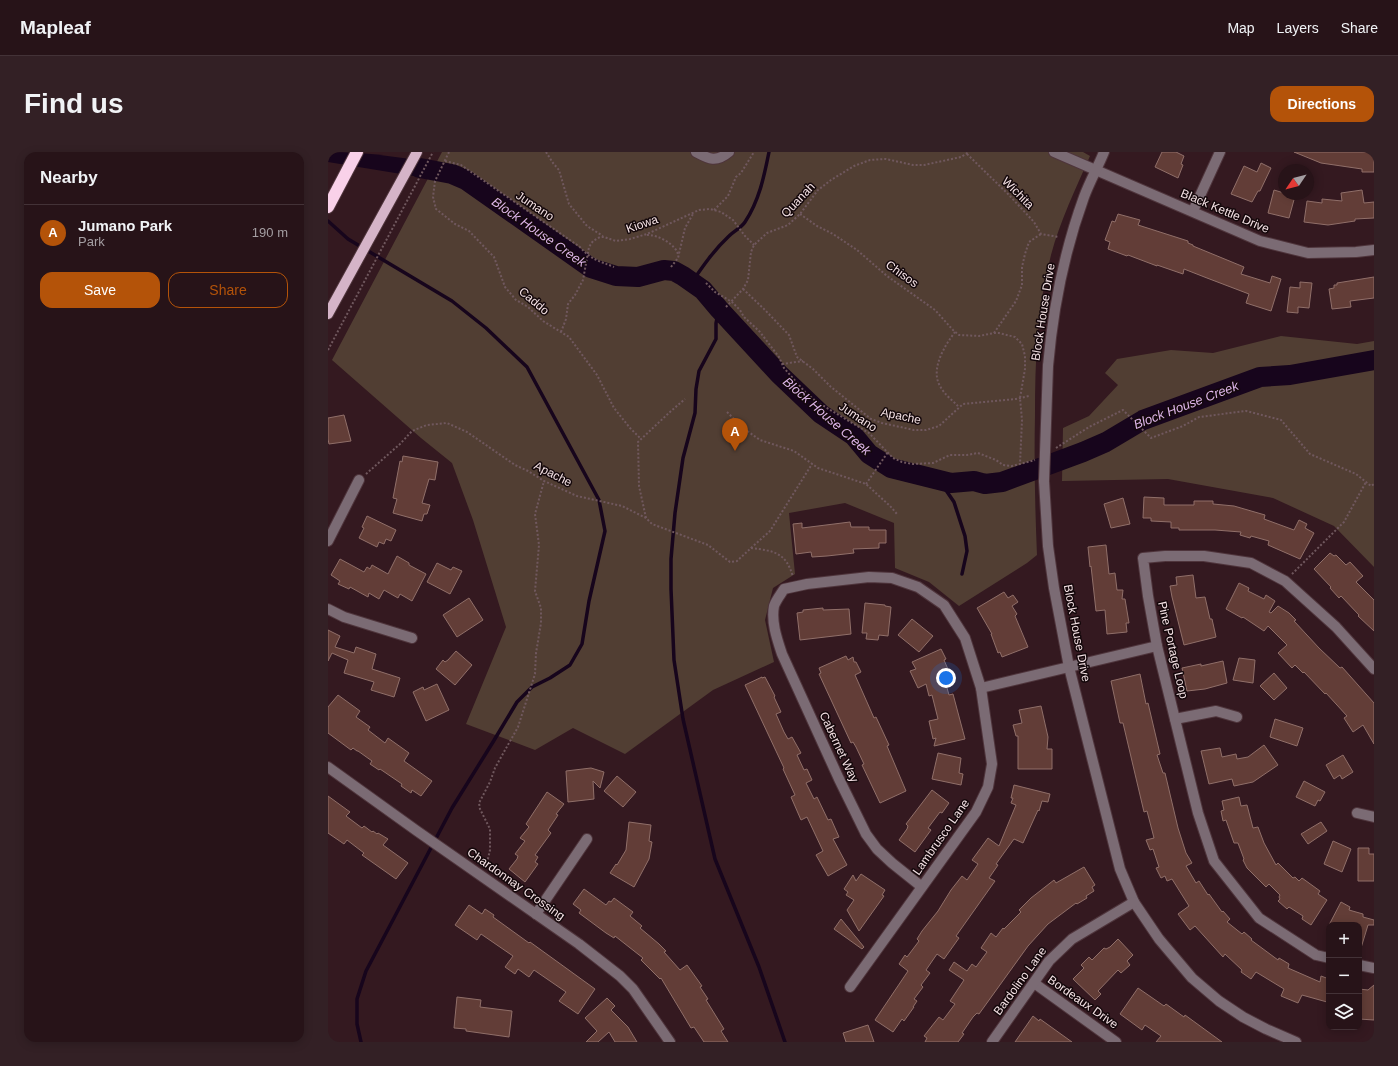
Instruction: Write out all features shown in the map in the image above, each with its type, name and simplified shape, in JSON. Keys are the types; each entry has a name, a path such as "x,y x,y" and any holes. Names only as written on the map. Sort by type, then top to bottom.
{"highway":[{"path":"328,207 357,152"}],"main road":[{"path":"328,314 416,152"}],"street":[{"path":"696,152 710,160 723,157 729,152"},
{"name":"Black Kettle Drive","path":"1054,152 1194,211 1260,241 1308,253 1374,250"},
{"name":"Block House Drive","path":"1104,152 1084,196 1061,272 1055,306 1048,366 1044,481 1048,546 1054,588 1069,667 1120,869 1134,902 1159,938 1192,978 1219,1001 1243,1017 1296,1042"},
{"path":"1194,211 1220,152"},
{"path":"328,541 359,480"},
{"name":"Pine Portage Loop","path":"1326,957 1316,955 1259,918 1214,861 1198,813 1157,646 1143,558 1165,556 1204,556 1251,563 1285,581 1336,627 1374,668"},
{"name":"Lambrusco Lane","path":"779,598 784,589 795,586 869,577 892,578 918,587 944,605 966,638 981,688 992,764 988,787 976,812 850,987"},
{"name":"Cabernet Way","path":"779,598 774,605 774,622 776,635 782,654 839,779 866,834 877,849 892,863 922,886"},
{"path":"328,609 344,617 412,638"},
{"path":"981,688 1157,646"},
{"path":"1175,719 1216,711 1236,717"},
{"name":"Chardonnay Crossing","path":"328,766 579,944 620,976 633,989 670,1042"},
{"path":"1356,813 1374,817"},
{"path":"536,914 587,839"},
{"name":"Bardolino Lane","path":"992,1042 1049,961 1072,939 1134,902"},
{"path":"1362,966 1374,968"},
{"name":"Bordeaux Drive","path":"1034,984 1116,1042"}],"path":[{"path":"328,350 433,152"},
{"name":"Caddo","path":"449,152 435,181 433,197 436,209 455,224 469,231 494,258 506,287 516,300 528,307 543,321 569,337 597,374 614,408 641,439"},
{"path":"546,152 559,170 569,204 587,226 604,237"},
{"path":"714,210 728,196 736,177 741,173 754,152"},
{"name":"Quanah","path":"754,245 767,233 788,225 800,214 818,190 830,180 854,166 870,160 886,159 913,165 924,165 961,157 968,153"},
{"name":"Wichita","path":"968,153 1034,222 1042,234"},
{"name":"Jumano","path":"445,160 461,165 580,247 593,260 614,267"},
{"name":"Kiowa","path":"604,237 616,241 630,239 646,235 699,210 714,210"},
{"path":"714,210 722,212 733,220 754,245 751,252 748,280 743,289 726,307"},
{"path":"671,268 678,256 686,228 694,212"},
{"name":"Chisos","path":"800,214 857,250 887,276 935,310 955,332"},
{"path":"994,333 1016,301 1022,285 1022,267 1029,242 1042,234 1059,236"},
{"path":"646,235 656,236 672,245 678,251 678,256"},
{"path":"561,332 566,319 568,304 583,280 589,247 593,241 600,237 604,237"},
{"name":"Jumano","path":"706,283 715,292 732,302 740,310 750,324 760,332 782,364 806,393 817,402 868,433 888,452 892,458 913,464 933,463 950,455 967,455 978,453 996,460 1003,465 1012,466 1040,459"},
{"name":"Apache","path":"743,289 789,335 798,357 831,387 871,419 914,430 926,430 939,426 959,407 968,403 1029,396"},
{"path":"959,407 940,386 937,375 940,357 946,344 955,332 959,334 979,336 994,333 1015,337 1022,344 1026,369 1020,398 1022,420 1020,464"},
{"path":"782,364 802,361"},
{"path":"646,518 639,486 638,442 685,399"},
{"path":"1053,450 1089,427 1123,410 1151,438 1184,426 1199,417 1246,411 1281,420 1310,454 1356,474 1371,486 1374,484"},
{"path":"727,412 743,428 760,440 794,451 818,468 866,484 897,514"},
{"name":"Apache","path":"359,480 400,444 412,431 427,425 447,423 467,432 515,465 528,471 544,482 577,496 622,506 646,518 652,524 708,545 730,562 737,561 770,531 812,464"},
{"path":"866,484 888,452"},
{"path":"482,876 490,850 490,829 480,809 479,803 490,782 495,768 518,727 535,674 536,653 541,623 541,608 535,591 539,545 536,514 544,482"},
{"path":"1285,581 1344,522 1366,482"},
{"path":"751,548 773,551 785,560 790,569 795,586"}],"shaded area":[{"path":"328,152 389,156 450,167 444,181 328,162"},
{"path":"442,152 1083,152 1090,156 1055,242 1046,275 1040,315 1036,355 1035,395 1035,502 1037,555 1027,563 959,606 929,582 895,568 894,523 845,503 789,513 795,574 773,588 765,620 774,662 713,690 625,754 573,728 535,750 466,724 506,627 473,520 452,463 421,438 332,360"},
{"path":"1281,336 1357,344 1374,341 1374,567 1334,526 1273,498 1168,479 1062,481 1063,428 1089,416 1118,385 1105,373 1117,359 1171,350 1213,353"}],"building":[{"path":"1162,152 1176,152 1184,156 1181,164 1183,165 1178,178 1155,167"},
{"path":"1294,152 1374,152 1374,172 1362,172 1362,169 1321,163"},
{"path":"1261,163 1271,168 1260,191 1258,191 1252,202 1231,194 1244,166 1257,172"},
{"path":"1274,190 1278,191 1278,200 1294,200 1289,218 1268,213"},
{"path":"1362,190 1364,203 1374,202 1374,218 1355,219 1355,221 1328,225 1304,222 1307,201 1322,203 1322,199 1342,201 1341,193"},
{"path":"1118,214 1140,220 1138,225 1188,241 1188,243 1193,246 1244,267 1241,274 1270,283 1272,276 1281,279 1271,311 1246,303 1249,294 1184,269 1183,274 1108,249 1110,242 1105,240 1112,221 1115,222"},
{"path":"1374,277 1374,298 1350,301 1351,307 1332,309 1329,289 1334,288 1334,285 1337,285 1337,283"},
{"path":"1300,282 1312,283 1309,308 1298,307 1298,313 1287,312 1290,287 1300,288"},
{"path":"344,415 351,441 329,444 328,418"},
{"path":"403,456 438,462 435,480 429,479 422,503 430,505 427,514 424,514 422,521 393,513 397,499 393,498 400,461 402,462"},
{"path":"1144,497 1164,498 1164,505 1194,505 1194,501 1213,501 1213,504 1234,506 1265,515 1264,519 1294,530 1299,520 1307,524 1305,528 1314,533 1300,559 1268,545 1269,541 1251,536 1250,538 1240,535 1241,532 1179,530 1179,528 1171,528 1171,522 1151,521 1151,518 1143,518"},
{"path":"1123,498 1130,524 1111,528 1104,504"},
{"path":"367,516 396,530 391,541 386,539 384,544 379,542 377,547 359,538 364,528 362,527"},
{"path":"850,522 851,527 869,527 869,530 886,530 886,543 879,543 879,548 853,549 854,553 812,557 811,552 796,554 793,524 802,523 802,528"},
{"path":"1106,545 1109,574 1115,573 1117,590 1123,590 1122,599 1125,599 1129,623 1126,623 1127,632 1107,634 1105,610 1096,611 1088,547"},
{"path":"1330,553 1334,556 1336,555 1346,565 1350,562 1363,576 1356,582 1374,600 1374,631 1358,616 1359,615 1341,596 1339,598 1314,569"},
{"path":"397,556 409,563 409,565 426,574 412,601 400,594 398,598 384,590 379,599 369,593 368,597 350,587 349,589 338,584 340,581 331,575 340,559 364,572 367,567 370,569 372,565 388,574"},
{"path":"437,563 451,570 453,567 462,571 450,594 427,582"},
{"path":"1193,575 1196,598 1205,597 1216,637 1184,645 1170,586 1177,585 1176,577"},
{"path":"1239,583 1249,588 1248,591 1264,599 1266,595 1275,601 1269,612 1271,613 1278,606 1289,613 1296,620 1294,621 1319,648 1340,668 1342,667 1374,703 1374,744 1363,725 1353,732 1344,718 1347,716 1326,693 1325,694 1304,672 1303,673 1295,665 1292,668 1278,653 1287,645 1268,626 1264,631 1243,617 1242,618 1226,609"},
{"path":"1004,592 1008,598 1013,595 1018,602 1012,606 1017,614 1015,616 1028,647 1002,657 1000,652 998,653 992,634 977,608"},
{"path":"469,598 483,620 457,637 443,615"},
{"path":"865,603 891,607 888,636 879,635 878,640 866,639 867,633 862,633"},
{"path":"823,608 823,610 849,609 851,634 800,640 797,613 803,612 803,610"},
{"path":"912,619 933,636 919,652 898,635"},
{"path":"328,630 340,636 335,647 354,653 356,647 376,654 372,669 400,678 394,697 371,690 374,682 344,673 348,660 332,653 328,661"},
{"path":"941,649 946,659 944,660 950,674 944,677 949,695 953,694 965,739 934,746 936,738 933,739 929,721 938,719 932,695 929,696 926,684 918,688 910,671 916,669 912,662"},
{"path":"456,651 472,665 455,685 436,669 443,660 445,662 448,660"},
{"path":"846,656 848,660 853,657 854,662 856,662 861,672 855,675 874,718 876,717 889,745 887,746 906,791 880,803 862,765 864,764 856,747 853,742 851,743 819,674 821,673 819,668"},
{"path":"1239,658 1255,660 1253,683 1233,680"},
{"path":"1223,661 1227,683 1205,689 1187,691 1182,668 1201,664 1201,666"},
{"path":"1274,673 1287,688 1274,700 1260,686"},
{"path":"1140,674 1146,704 1148,703 1160,754 1157,755 1163,773 1165,773 1178,828 1186,853 1192,863 1186,866 1196,883 1199,881 1208,895 1209,894 1222,912 1223,911 1230,919 1227,922 1242,934 1244,932 1252,939 1251,940 1278,960 1279,958 1289,964 1288,968 1320,982 1321,976 1326,978 1326,1002 1302,995 1298,1003 1281,996 1284,989 1256,972 1251,979 1241,972 1242,970 1225,954 1223,957 1195,926 1190,930 1178,914 1189,906 1172,879 1167,881 1165,876 1161,878 1156,868 1159,867 1153,849 1150,850 1146,840 1154,838 1147,811 1144,812 1123,723 1120,723 1111,681"},
{"path":"765,677 775,696 774,697 781,712 776,714 784,732 788,739 792,737 801,753 797,755 804,770 807,769 812,780 806,783 814,799 817,797 828,820 831,819 839,837 833,839 847,865 828,876 816,855 823,851 807,817 801,820 791,797 795,795 783,769 784,768 745,685"},
{"path":"437,684 449,710 426,721 413,692 423,687 424,690"},
{"path":"338,695 360,711 356,717 370,727 368,730 385,743 388,738 409,753 404,761 432,781 421,796 412,790 411,793 401,786 402,784 370,764 372,761 353,748 351,750 328,733 328,707"},
{"path":"1041,706 1048,737 1047,749 1052,749 1052,769 1018,769 1018,736 1016,736 1013,725 1022,723 1019,710"},
{"path":"1275,719 1303,728 1297,746 1270,737"},
{"path":"1264,745 1278,765 1253,782 1234,786 1232,779 1209,784 1201,751 1220,748 1222,757 1236,754 1237,759 1248,757"},
{"path":"938,753 961,758 959,773 963,774 961,785 932,779"},
{"path":"1343,755 1353,772 1342,779 1340,775 1334,779 1326,765"},
{"path":"591,768 604,772 600,788 593,781 594,799 568,802 566,771"},
{"path":"617,776 636,792 623,807 604,791"},
{"path":"1304,781 1325,792 1315,806 1296,797"},
{"path":"1014,785 1050,794 1048,802 1042,801 1039,811 1038,810 1023,843 1014,839 996,864 998,865 989,878 995,881 956,936 959,938 944,959 937,954 926,970 930,973 921,985 923,987 914,999 917,1001 914,1007 904,1021 902,1019 893,1032 875,1020 908,971 899,964 905,955 907,957 919,941 917,939 922,931 962,876 967,880 978,864 972,860 988,838 999,846 1016,805 1011,803"},
{"path":"932,790 949,803 928,828 931,830 915,852 899,840 907,829 908,826 906,824"},
{"path":"547,792 564,804 556,814 558,815 548,830 551,833 535,855 538,857 535,862 538,864 525,882 509,869 517,859 518,856 515,854 525,841 520,838 529,827 526,824"},
{"path":"328,796 350,812 346,816 362,828 364,826 372,832 378,833 388,839 383,845 408,863 396,879 362,855 364,853 347,840 344,844 328,833"},
{"path":"1239,797 1241,806 1247,805 1253,828 1258,827 1264,843 1276,865 1278,863 1293,878 1295,877 1299,881 1302,878 1320,891 1318,894 1327,900 1311,925 1302,919 1303,916 1289,907 1287,909 1278,901 1280,899 1280,895 1269,884 1266,887 1247,868 1238,843 1234,843 1226,820 1223,821 1221,811 1224,810 1222,801"},
{"path":"629,822 651,825 649,841 652,842 649,859 634,887 610,873 626,850"},
{"path":"1321,822 1327,831 1308,844 1301,834"},
{"path":"1333,841 1351,849 1342,872 1324,864"},
{"path":"1358,848 1369,848 1369,854 1374,854 1374,881 1358,881"},
{"path":"1084,867 1095,885 1092,887 1094,891 1086,896 1087,898 1077,904 1076,903 1048,924 1028,946 979,1014 977,1013 973,1017 962,1033 964,1034 958,1042 925,1042 927,1038 924,1036 939,1017 943,1020 955,1004 950,1001 964,980 949,970 954,962 967,971 972,964 976,967 987,952 981,948 991,933 996,937 1003,928 1004,929 1021,912 1019,910 1031,898 1054,880 1056,883"},
{"path":"861,874 885,890 882,895 884,896 859,931 847,910 854,900 846,895 848,892 844,889 853,875 856,881"},
{"path":"584,889 606,905 614,898 633,912 630,916 642,926 640,928 666,951 664,952 680,970 687,965 702,986 700,987 708,999 706,1000 724,1029 721,1031 728,1042 704,1042 694,1027 691,1028 661,978 660,979 641,960 643,958 615,936 614,938 606,933 579,913 581,910 573,904"},
{"path":"1341,902 1350,907 1349,910 1363,914 1363,917 1374,920 1374,925 1368,925 1362,945 1362,922 1331,922"},
{"path":"469,905 482,914 485,909 494,915 493,917 595,989 578,1014 559,1001 566,992 534,970 529,977 518,969 515,974 505,967 513,956 481,934 477,940 455,925"},
{"path":"841,919 864,947 862,949 834,929"},
{"path":"1118,939 1133,955 1127,961 1130,965 1121,973 1118,970 1098,991 1101,994 1095,1000 1073,979 1084,968 1081,965 1089,957 1092,960 1104,948 1106,949 1110,947"},
{"path":"1374,985 1374,1020 1362,1019 1362,989 1368,990"},
{"path":"1138,988 1164,1006 1166,1004 1184,1017 1185,1015 1222,1042 1156,1042 1161,1036 1145,1025 1142,1030 1120,1014"},
{"path":"457,997 481,1000 480,1007 512,1011 509,1037 454,1028"},
{"path":"607,998 615,1006 611,1010 628,1027 637,1042 615,1042 609,1032 598,1042 586,1042 597,1031 585,1018"},
{"path":"1033,1016 1039,1021 1040,1019 1072,1042 1015,1042"},
{"path":"868,1025 874,1042 846,1042 843,1033"}],"waterway":[{"path":"692,282 714,252 743,224 750,214 760,188 769,152"},
{"name":"Block House Creek","path":"420,168 452,174 466,180 591,268 616,276 638,277 664,270 674,271 683,276 703,290 779,374 821,414 854,436 869,454 891,468 951,483 974,481 985,484 1002,482 1106,442 1143,420 1260,377 1290,375 1374,360"},
{"path":"328,221 348,239 452,301 486,328 527,367 599,500 605,531 589,601 582,644 570,665 550,678 532,687 517,702 452,808 366,971 357,999 357,1024 361,1042"},
{"path":"719,309 716,323 716,339 699,371 696,389 695,413 683,458 675,513 671,559 674,660 683,719 715,859 759,967 785,1042"},
{"path":"939,480 954,502 965,536 967,551 962,574"}],"place":[{"name":"Jumano Park","path":"735,451"}]}
